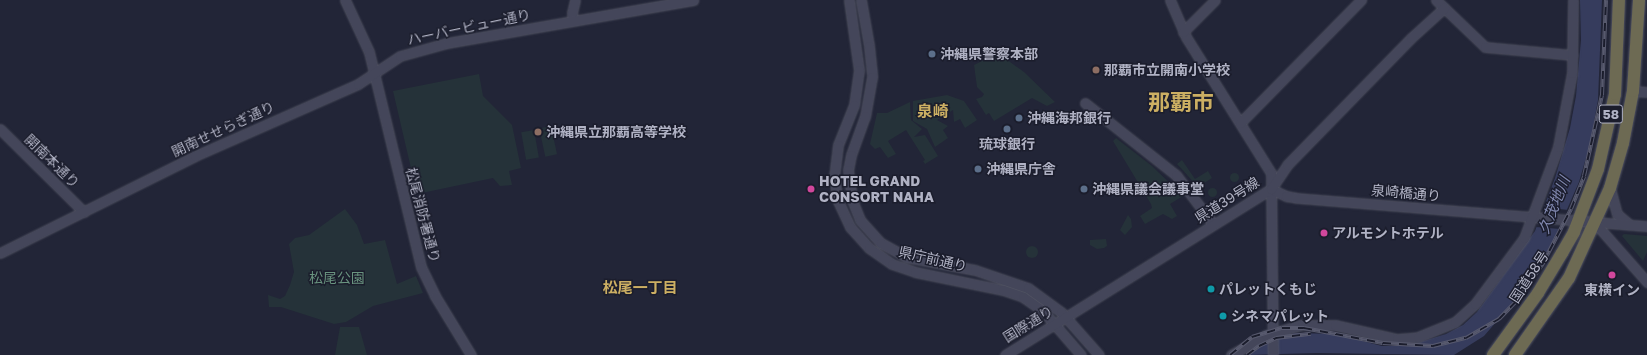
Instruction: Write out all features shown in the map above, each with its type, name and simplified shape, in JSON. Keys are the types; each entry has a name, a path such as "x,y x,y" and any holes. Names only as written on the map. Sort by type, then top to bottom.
{"highway":[{"name":"国道58号","path":"1493,355 1538,293 1578,221 1598,168 1615,94 1619,0"},
{"name":"58","path":"1515,355 1569,278 1596,223 1610,188 1623,143 1632,91 1639,0"}],"main road":[{"name":"松尾消防署通り","path":"345,0 366,45 374,72 421,267 438,301 471,355"},
{"path":"573,21 572,13 575,0"},
{"name":"ハーバービュー通り","path":"374,72 395,58 423,49 693,0"},
{"name":"県庁前通り","path":"848,0 860,70 854,105 838,145 834,176 838,202 850,227 869,248 892,264 1014,294 1037,306 1056,323 1082,355"},
{"name":"県庁前通り","path":"861,0 870,50 872,77 866,109 851,155 848,170 852,200 860,220 878,240 900,255 975,270 1017,283 1046,299 1066,317 1099,355"},
{"path":"1170,0 1183,32 1269,169 1272,189 1273,355"},
{"path":"1183,32 1215,0"},
{"path":"1240,123 1361,0"},
{"path":"1436,0 1485,48 1573,55"},
{"path":"1231,355 1247,344 1273,333 1302,325 1335,325 1396,339 1418,337 1442,330 1455,322 1475,304 1524,238 1536,217 1561,134 1573,55 1572,0"},
{"name":"県道39号線","path":"1066,317 1213,224 1272,189 1287,165 1411,38 1444,8"},
{"name":"開南せせらぎ通り","path":"0,253 221,144 358,84 374,72"},
{"path":"1632,91 1647,92"},
{"path":"1085,103 1176,174 1213,224"},
{"name":"開南本通り","path":"0,129 84,212"},
{"path":"1610,188 1615,210 1630,224"},
{"name":"泉崎橋通り","path":"1272,189 1297,198 1578,221"},
{"path":"1578,221 1647,226"},
{"path":"1596,223 1647,282"},
{"name":"国際通り","path":"1005,355 1066,317"}],"green space":[{"path":"1000,52 1003,57 1024,72 1055,102 1047,106 1032,98 994,121 989,113 986,115 976,99 982,97 984,94 977,87 974,65"},
{"path":"479,74 483,96 512,125 521,168 509,171 512,185 500,186 493,178 417,194 393,91"},
{"path":"947,95 964,101 977,120 965,128 960,119 954,122 953,110 937,120 948,126 943,130 948,138 935,147 927,129 913,121 913,101"},
{"path":"910,102 911,120 922,129 914,137 925,135 938,156 925,164 923,161 925,160 906,130 888,141 896,154 888,158 880,147 875,149 870,144 877,113 887,113"},
{"path":"551,126 557,154 545,157 539,128"},
{"path":"534,130 539,158 526,160 521,132"},
{"path":"1116,138 1152,166 1183,196 1170,204 1177,216 1172,219 1163,214 1145,224 1140,216 1152,208 1151,204 1113,141"},
{"path":"1182,160 1195,179 1208,171 1212,178 1198,187 1177,164"},
{"path":"1234,172 1239,177 1234,182 1229,177"},
{"path":"1212,187 1217,192 1212,197 1207,192"},
{"name":"松尾公園","path":"345,209 357,225 364,244 385,240 397,284 416,276 423,293 373,306 346,322 334,324 281,307 269,307 268,295 280,299 285,296 290,285 294,272 289,244 295,238 309,235"},
{"path":"1128,215 1131,219 1132,227 1125,235 1120,230"},
{"path":"1624,234 1647,236 1647,252 1643,261 1622,236"},
{"path":"1106,239 1107,246 1104,248 1097,249 1090,245 1090,240"},
{"path":"1030,246 1034,246 1038,252 1034,258 1030,258 1026,254 1026,250"},
{"name":"松尾公園","path":"340,327 359,327 367,355 335,355"}],"water":[{"name":"久茂地川","path":"1580,0 1602,0 1598,100 1590,144 1579,182 1551,246 1516,299 1484,336 1454,355 1317,353 1248,355 1264,344 1283,335 1296,333 1335,334 1382,346 1407,346 1446,334 1463,325 1477,312 1535,231 1555,178 1570,128 1576,96 1581,40"}],"pier":[{"path":"1543,207 1568,210 1560,229 1536,227"}],"railway":[{"path":"1230,355 1252,337 1282,328 1304,328 1383,343 1433,346 1466,338 1499,319 1518,299 1542,265 1571,209 1584,176 1602,95 1606,0"},
{"path":"1247,355 1259,346 1276,338 1311,334"}],"place":[{"name":"沖縄県警察本部","path":"932,54"},
{"name":"那覇市立開南小学校","path":"1096,70"},
{"name":"沖縄海邦銀行","path":"1019,118"},
{"name":"琉球銀行","path":"1007,129"},
{"name":"沖縄県立那覇高等学校","path":"538,132"},
{"name":"沖縄県庁舎","path":"978,169"},
{"name":"HOTEL GRAND CONSORT NAHA","path":"811,189"},
{"name":"沖縄県議会議事堂","path":"1084,189"},
{"name":"アルモントホテル","path":"1324,233"},
{"name":"東横イン","path":"1612,275"},
{"name":"パレットくもじ","path":"1211,289"},
{"name":"シネマパレット","path":"1223,316"}],"district":[{"name":"那覇市","path":"1181,102"},
{"name":"泉崎","path":"933,111"},
{"name":"松尾一丁目","path":"640,288"}]}
